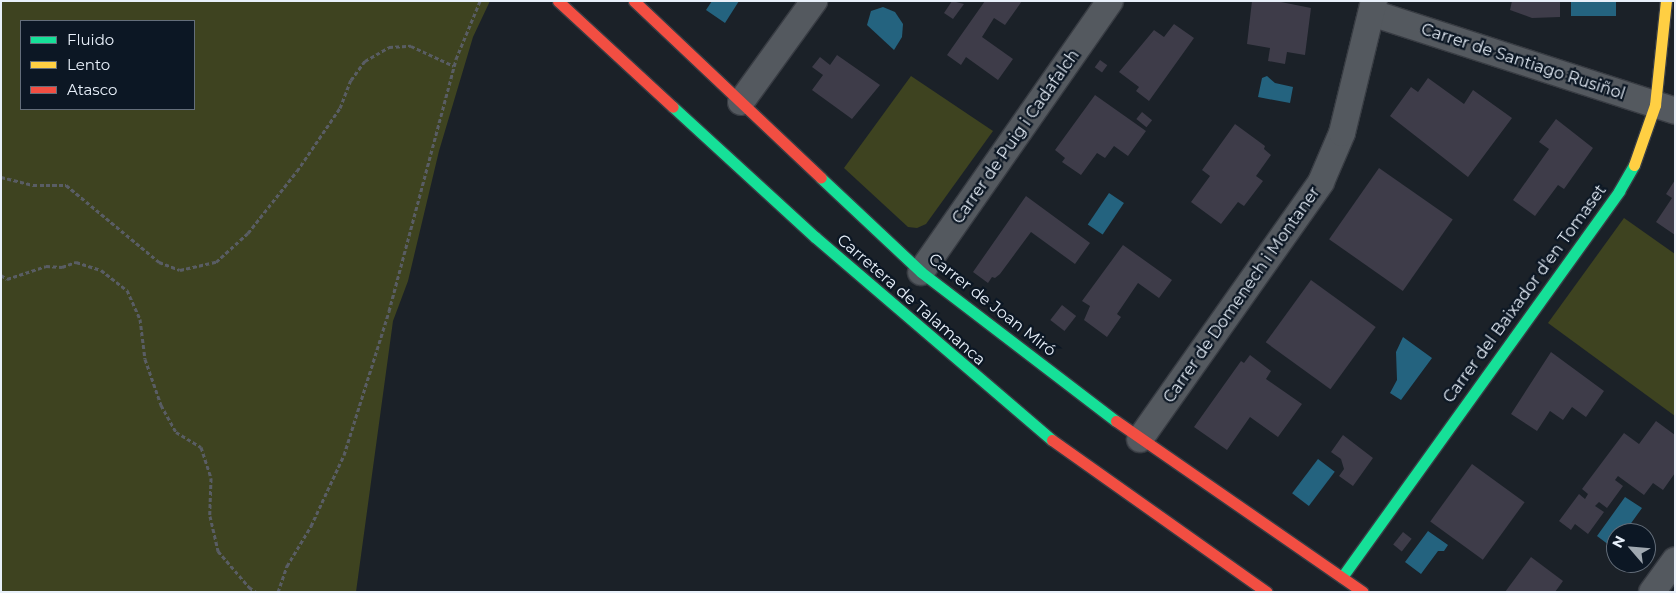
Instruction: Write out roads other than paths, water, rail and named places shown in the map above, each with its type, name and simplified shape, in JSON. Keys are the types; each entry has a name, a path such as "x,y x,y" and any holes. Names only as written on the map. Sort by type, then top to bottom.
{"street":[{"name":"Carretera de Talamanca","path":"558,1 822,244 1024,419 1136,502 1267,592"},
{"name":"Carrer de Joan Miró","path":"634,1 921,272 1140,439 1363,592"},
{"path":"741,102 814,1"},
{"name":"Carrer de Puig i Cadafalch","path":"921,272 1110,1"},
{"name":"Carrer del Baixador d'en Tomaset","path":"1342,577 1620,191 1665,108 1666,1"},
{"name":"Carrer de Santiago Rusiñol","path":"1373,7 1665,108"},
{"name":"Carrer de Domenech i Montaner","path":"1140,439 1321,182 1342,133 1373,7"},
{"path":"1652,592 1675,560"}],"water":[{"path":"712,1 739,1 725,23 706,10"},
{"path":"1571,1 1616,1 1616,16 1571,16"},
{"path":"883,7 895,12 903,24 902,37 894,50 867,25 871,11"},
{"path":"1267,76 1275,83 1293,87 1290,103 1258,97 1262,78"},
{"path":"1109,193 1124,203 1103,235 1088,225"},
{"path":"1403,337 1432,358 1401,400 1390,393 1397,380 1396,352"},
{"path":"1318,459 1335,472 1309,506 1292,493"},
{"path":"1625,497 1642,508 1631,523 1606,523"},
{"path":"1606,523 1606,543 1597,536"},
{"path":"1428,531 1448,545 1444,551 1438,551 1421,574 1405,562"}]}
